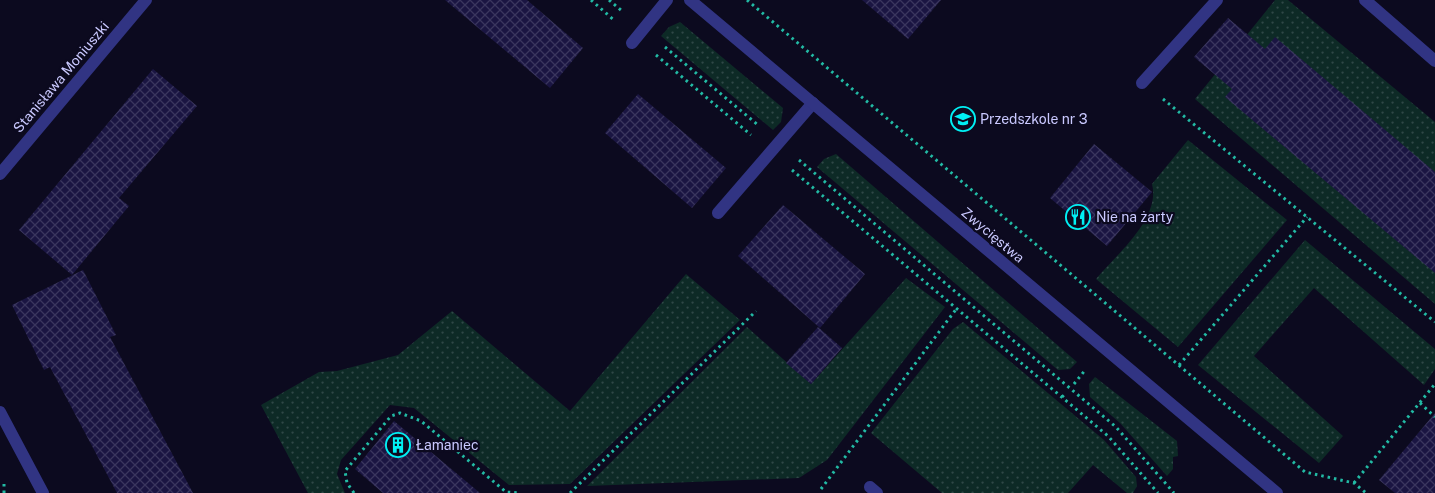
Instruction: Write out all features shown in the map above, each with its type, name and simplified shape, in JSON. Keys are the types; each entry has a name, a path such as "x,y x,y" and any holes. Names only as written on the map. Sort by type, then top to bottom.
{"street":[{"name":"Stanisława Moniuszki","path":"0,174 146,0"},
{"path":"632,43 668,0"},
{"name":"Zwycięstwa","path":"690,0 1277,493"},
{"path":"1142,83 1217,0"},
{"path":"1365,0 1435,61"},
{"path":"718,213 813,103"},
{"path":"0,412 43,493"}],"path":[{"path":"590,0 622,26"},
{"path":"609,0 630,17"},
{"path":"747,0 1305,472 1354,483 1366,493"},
{"path":"658,40 764,130"},
{"path":"650,50 756,140"},
{"path":"1142,83 1435,322"},
{"path":"796,158 1116,427 1174,493"},
{"path":"788,167 1108,436 1158,493"},
{"path":"1180,365 1307,217"},
{"path":"821,489 957,308"},
{"path":"570,493 756,311"},
{"path":"1121,328 1127,321"},
{"path":"1074,384 1086,369"},
{"path":"1354,483 1435,384"},
{"path":"1062,397 1066,393"},
{"path":"1420,403 1435,416"},
{"path":"354,493 348,483 345,471 391,416 400,413 421,421 506,492 520,493"}],"green space":[{"path":"1275,0 1288,0 1435,122 1435,304 1195,99"},
{"path":"680,22 783,108 781,122 773,130 661,36 669,27"},
{"path":"1188,140 1287,220 1178,347 1096,279 1144,223 1153,197 1152,184"},
{"path":"836,154 1077,362 1070,369 1058,370 817,167 824,159"},
{"path":"1305,240 1435,349 1435,369 1424,385 1314,288 1254,356 1343,436 1319,463 1198,365"},
{"path":"686,274 740,320 570,484 509,485 414,408 390,405 341,460 337,474 345,493 308,493 261,405 319,372 337,371 398,355 452,311 570,411"},
{"path":"906,278 945,307 827,460 799,478 587,486 747,327 811,384"},
{"path":"963,322 1104,440 1136,477 1137,486 1133,493 1127,493 1093,465 1068,493 942,493 871,433 953,329"},
{"path":"1095,377 1177,441 1178,456 1173,457 1173,469 1167,476 1120,423 1090,397 1089,384"}],"building":[{"path":"445,0 527,0 583,48 550,88"},
{"path":"862,0 941,0 908,39"},
{"path":"1228,18 1265,49 1275,37 1435,172 1435,273 1225,97 1232,89 1194,57"},
{"path":"153,69 197,106 119,198 129,206 72,275 19,230"},
{"path":"638,94 726,168 692,208 605,133"},
{"path":"1094,144 1152,192 1107,246 1050,198"},
{"path":"783,205 865,274 820,328 738,256"},
{"path":"83,270 116,335 110,337 193,493 117,493 50,367 44,370 12,305"},
{"path":"818,327 842,348 811,384 786,363"},
{"path":"1435,413 1435,493 1395,493 1379,480"},
{"name":"Łamaniec","path":"394,421 480,493 383,493 355,469"}],"place":[{"name":"Przedszkole nr 3","path":"963,119"},
{"name":"Nie na żarty","path":"1078,217"},
{"name":"Łamaniec","path":"398,445"}]}
